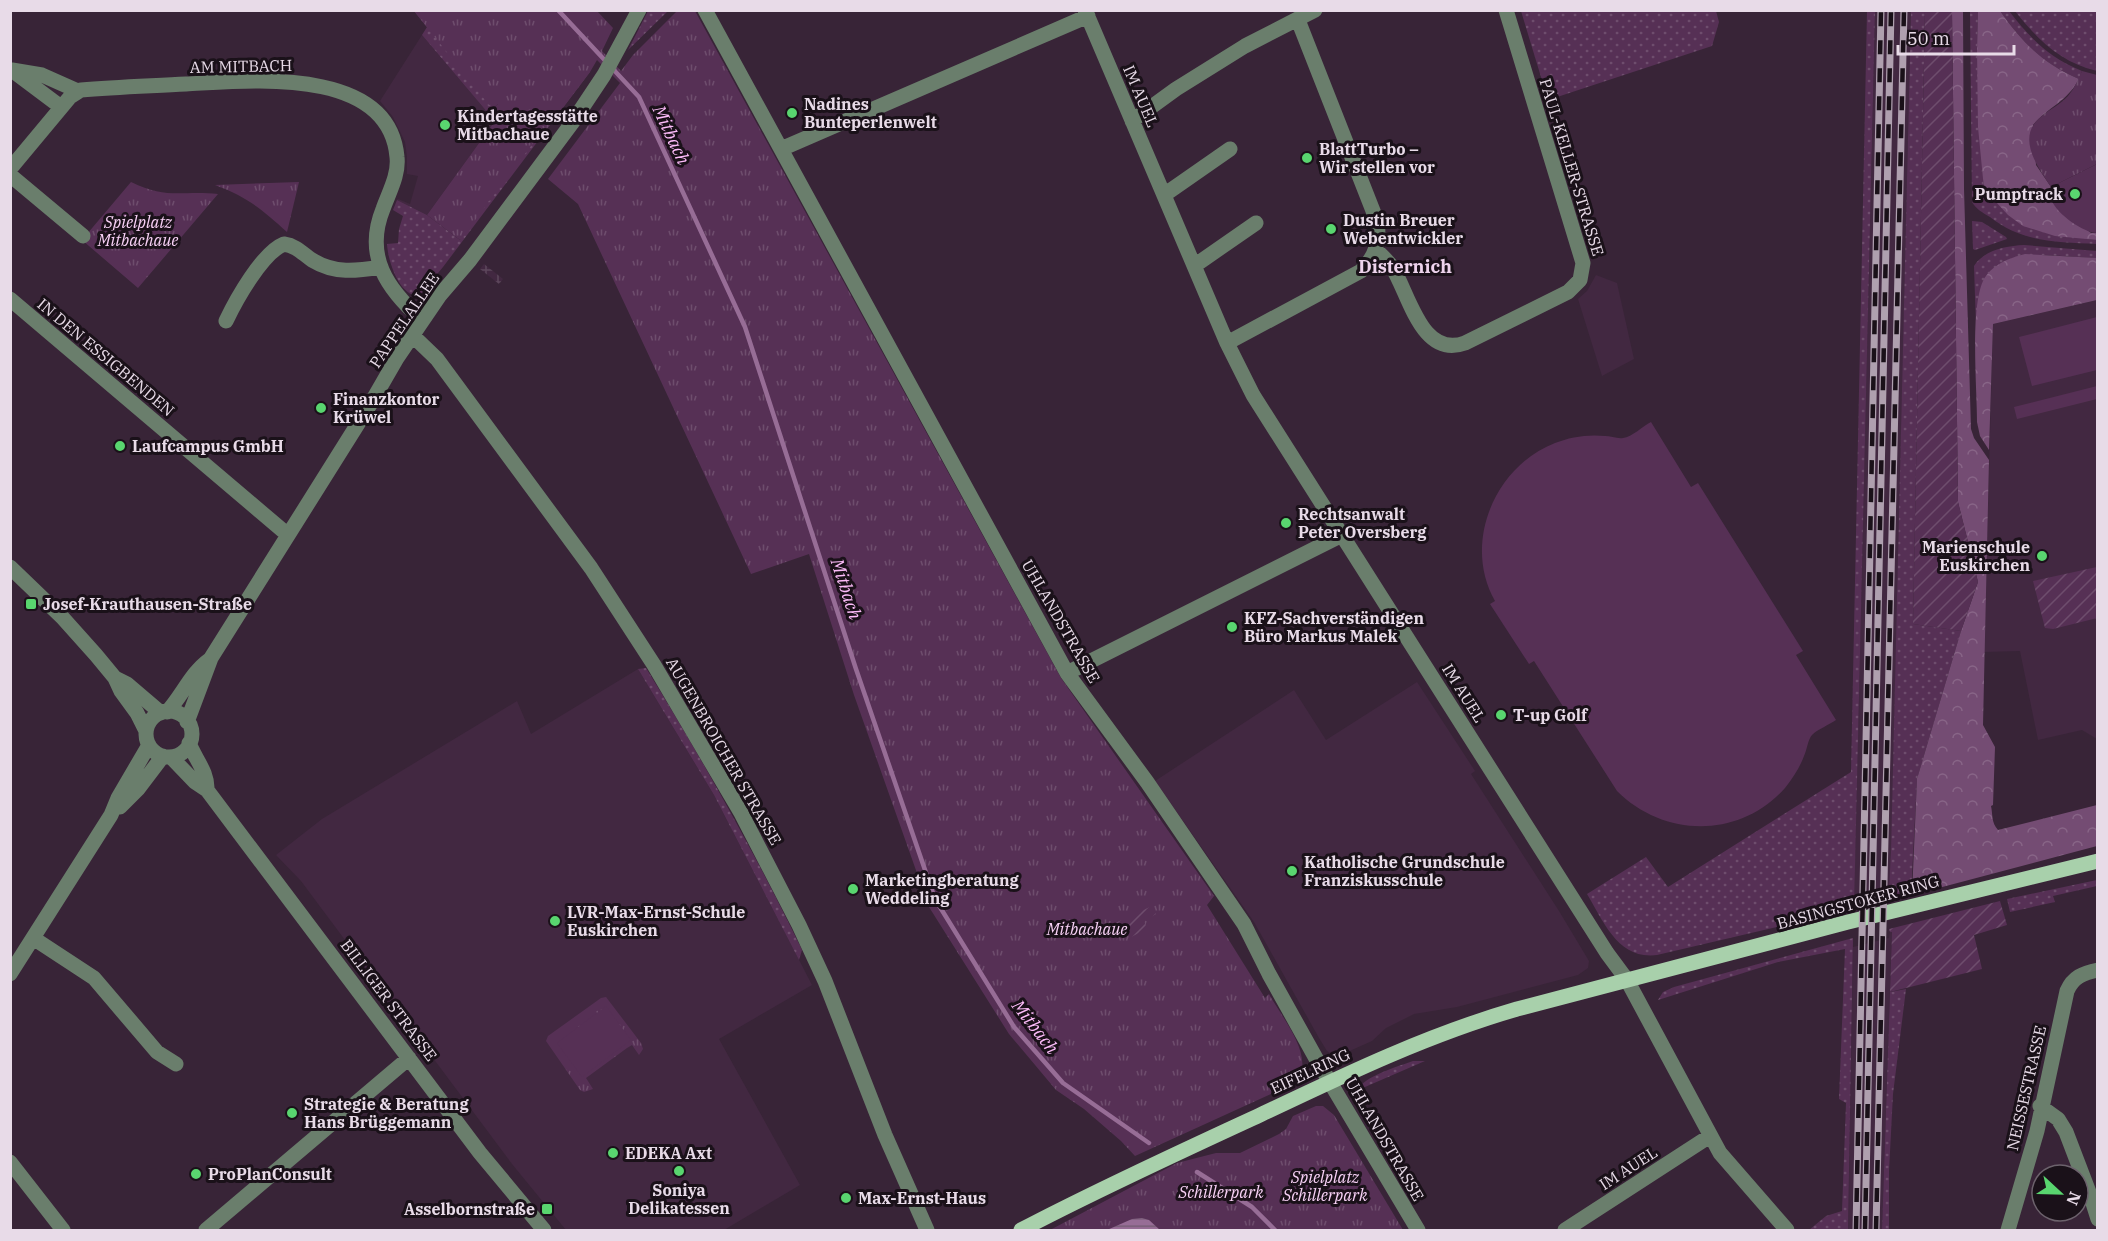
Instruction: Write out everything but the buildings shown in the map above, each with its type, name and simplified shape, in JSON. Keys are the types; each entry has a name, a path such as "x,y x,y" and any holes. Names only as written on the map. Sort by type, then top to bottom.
{"main road":[{"name":"BASINGSTOKER RING","path":"1627,980 1848,922 2097,861"},
{"name":"EIFELRING","path":"1021,1230 1389,1054 1473,1022 1627,980"}],"street":[{"name":"PAPPELALLEE","path":"187,722 211,658 412,335 558,142 609,66 639,10"},
{"name":"UHLANDSTRASSE","path":"705,10 1067,673 1147,782 1244,924 1269,974 1418,1230"},
{"path":"1132,122 1176,89 1212,66 1245,46 1316,10"},
{"name":"PAUL-KELLER-STRASSE","path":"1376,250 1392,266 1426,333 1437,341 1450,345 1465,343 1574,288 1580,280 1583,263 1506,10"},
{"path":"781,149 1087,13"},
{"name":"IM AUEL","path":"1087,13 1227,343 1262,410 1607,953 1627,980 1725,1161 1787,1230"},
{"path":"1227,343 1352,276 1367,265 1376,250 1379,235 1377,222 1298,20"},
{"path":"11,70 42,75 78,91"},
{"path":"11,70 61,107"},
{"name":"AM MITBACH","path":"78,91 278,81 324,87 361,102 378,114 385,123 391,133 398,157 394,181 377,230 376,248 381,267 400,301 422,320"},
{"path":"10,169 61,107 78,91"},
{"path":"1164,195 1230,149"},
{"path":"10,175 83,236"},
{"path":"1194,266 1256,223"},
{"path":"226,321 241,291 274,250 284,244 297,248 310,259 331,268 356,271 381,267"},
{"name":"IN DEN ESSIGBENDEN","path":"10,299 288,535"},
{"name":"AUGENBROICHER STRASSE","path":"412,335 437,359 579,551 654,665 719,774 755,839 818,966 885,1135 927,1230"},
{"path":"1067,673 1342,535"},
{"path":"10,567 68,623 115,678 155,752 167,756 182,752 189,743 191,732 187,722 178,714 164,712 127,684 115,678"},
{"name":"PAPPELALLEE","path":"164,712 176,702 200,666 211,658"},
{"path":"10,974 111,815 148,738 151,720 164,712"},
{"name":"BILLIGER STRASSE","path":"189,743 205,774 207,790"},
{"path":"111,815 167,756"},
{"name":"BILLIGER STRASSE","path":"167,756 207,790 480,1153 544,1230"},
{"path":"33,938 94,978 157,1053 176,1064"},
{"name":"NEISSESTRASSE","path":"2008,1230 2037,1131 2040,1106 2067,991 2074,979 2097,970"},
{"path":"206,1230 410,1058"},
{"path":"2040,1106 2058,1119 2066,1132 2097,1219"},
{"name":"IM AUEL","path":"1565,1230 1710,1136"},
{"path":"10,1162 63,1230"}],"shaded area":[{"path":"1875,11 1911,11 1891,873 1889,891 1854,900"},
{"name":"Kindertagesstätte Mitbachaue","path":"422,35 495,121 427,215 397,200 410,204 418,176 407,174 405,142 393,117 380,101"},
{"path":"484,264 503,279 499,284 480,269"},
{"path":"1596,275 1617,283 1634,359 1602,376 1578,299 1587,291"},
{"name":"Marienschule Euskirchen","path":"2097,300 2097,739 2082,730 2038,740 2020,651 1984,652 1993,324"},
{"name":"LVR-Max-Ernst-Schule Euskirchen","path":"638,669 714,795 812,985 719,1039 800,1185 724,1230 566,1230 512,1164 301,881 276,855 322,819 517,701 531,734"},
{"name":"Katholische Grundschule Franziskusschule","path":"1417,682 1475,771 1471,774 1589,961 1588,968 1578,975 1457,1007 1414,1014 1386,1028 1372,1041 1336,1057 1327,1051 1319,1038 1254,922 1155,781 1294,690 1326,740"},
{"path":"1892,932 1882,1230 1848,1230 1853,947 1889,938"},
{"path":"1132,1219 1149,1220 1160,1230 1107,1230"}],"green space":[{"path":"1925,10 1913,624 1961,631 1917,779 1911,895 1890,900 1911,11"},
{"path":"414,11 590,72 419,296 412,294 400,284 392,268 387,244 398,243 403,216 393,210 397,200 427,215 460,240 510,93 488,113 422,35 427,27"},
{"name":"Mitbachaue","path":"414,11 597,11 613,28 602,51 621,71 633,55 677,11 695,11 1061,678 1214,896 1207,905 1265,998 1269,994 1296,1039 1302,1063 1300,1074 1293,1084 1135,1156 1084,1109 1056,1090 1009,1034 929,907 854,695 809,554 751,574 578,204 548,179 620,83 597,60 460,240 427,215 495,121 488,113 498,104 489,105"},
{"path":"648,11 668,11 628,50"},
{"path":"1521,11 1716,11 1719,22 1712,46 1548,100"},
{"path":"1867,11 1875,11 1854,909 1657,955 1643,955 1632,952 1614,937 1587,894 1646,857 1668,887 1851,772"},
{"path":"1925,11 1952,11 1958,502 1978,582 1961,631 1913,624"},
{"path":"1952,11 1963,11 1964,189 1971,429 1974,438 1989,460 1983,725 1995,747 1993,805 1991,806 1994,824 1998,830 2097,805 2097,846 1912,895 1917,779 1978,582 1958,502"},
{"path":"1970,11 1978,11 1978,77 1984,189 2087,239 2097,240 2097,244 2041,240 2015,232 1980,211 1972,202"},
{"path":"1978,11 2000,11 2034,51 2054,66 2079,79 2063,99 2033,125 2036,165 2051,187 2052,201 2091,233 2097,233 2097,240 2055,236 2023,226 2008,215 1984,189 1978,127"},
{"path":"2000,11 2009,11 2041,46 2059,60 2082,71 2079,79 2054,66 2034,51"},
{"path":"2015,11 2097,11 2097,71 2061,56 2041,40"},
{"path":"2082,71 2097,75 2097,164 2051,187 2031,151 2030,133 2034,124 2042,116 2068,96"},
{"name":"Pumptrack","path":"2097,164 2097,233 2078,226 2059,211 2052,201 2051,187"},
{"name":"Spielplatz Mitbachaue","path":"131,182 165,193 218,194 138,288 82,240"},
{"path":"299,182 287,232 254,204 215,185"},
{"path":"1972,221 1982,222 2007,239 1973,249"},
{"path":"2024,245 2097,251 2097,258 2031,255 2014,258 1999,265 1988,278 1980,298 1976,327 1974,266 1989,253"},
{"path":"2025,254 2097,258 2097,300 1993,324 1989,450 1980,436 1977,422 1975,329 1979,294 1986,275 1996,266"},
{"path":"2097,317 2097,370 2032,386 2019,337"},
{"path":"2097,386 2097,399 2017,419 2014,407"},
{"path":"1651,422 1691,487 1698,483 1803,651 1796,655 1836,720 1811,737 1793,776 1785,788 1767,805 1746,817 1724,824 1702,826 1679,824 1657,818 1636,806 1617,791 1534,661 1529,664 1490,604 1495,601 1486,579 1482,555 1484,532 1490,509 1501,488 1516,469 1534,454 1555,443 1592,435 1623,438 1634,434"},
{"path":"2097,567 2097,618 2053,629 2045,628 2033,581"},
{"path":"646,668 708,772 766,878 802,950 799,960 714,795 638,669"},
{"path":"2097,880 2097,886 2053,896 2055,902 2010,912 2007,899"},
{"path":"2000,901 2007,925 1974,935 1982,969 1890,992 1892,932 1889,929"},
{"path":"1152,906 1156,914 1144,921 1147,929 1131,937 1127,929 1115,935 1111,925"},
{"path":"1853,938 1848,1230 1809,1230 1826,1216 1842,1211 1846,1103 1839,1099 1845,949 1778,962 1658,1000 1663,992 1674,987"},
{"path":"1906,989 1893,1094 1889,1230 1882,1230 1890,992"},
{"path":"606,997 641,1043 643,1049 639,1055 632,1045 627,1048 586,1078 593,1089 584,1092 580,1090 546,1041 548,1036 601,998"},
{"path":"606,1006 631,1040 582,1077 557,1043"},
{"path":"1413,1061 1425,1061 1358,1090 1373,1076"},
{"name":"Schillerpark","path":"1316,1106 1323,1106 1334,1115 1403,1230 1050,1230 1177,1163 1216,1153 1240,1153 1279,1134 1286,1129 1293,1116"}],"waterway":[{"name":"Mitbach","path":"558,10 639,97 745,327 856,669 935,899 1014,1027 1063,1083 1149,1143"},
{"name":"Mitbach","path":"1197,1172 1252,1207 1275,1230"}],"railway":[{"path":"1856,1230 1881,10"},
{"path":"1865,1230 1891,10"},
{"path":"1876,1230 1904,10"}],"place":[{"name":"Nadines Bunteperlenwelt","path":"792,113"},
{"name":"Kindertagesstätte Mitbachaue","path":"445,125"},
{"name":"BlattTurbo – Wir stellen vor","path":"1307,158"},
{"name":"Pumptrack","path":"2075,194"},
{"name":"Dustin Breuer Webentwickler","path":"1331,229"},
{"name":"Finanzkontor Krüwel","path":"321,408"},
{"name":"Laufcampus GmbH","path":"120,446"},
{"name":"Rechtsanwalt Peter Oversberg","path":"1286,523"},
{"name":"Marienschule Euskirchen","path":"2042,556"},
{"name":"Josef-Krauthausen-Straße","path":"31,604"},
{"name":"KFZ-Sachverständigen Büro Markus Malek","path":"1232,627"},
{"name":"T-up Golf","path":"1501,715"},
{"name":"Katholische Grundschule Franziskusschule","path":"1292,871"},
{"name":"Marketingberatung Weddeling","path":"853,889"},
{"name":"LVR-Max-Ernst-Schule Euskirchen","path":"555,921"},
{"name":"Strategie & Beratung Hans Brüggemann","path":"292,1113"},
{"name":"EDEKA Axt","path":"613,1153"},
{"name":"Soniya Delikatessen","path":"679,1171"},
{"name":"ProPlanConsult","path":"196,1174"},
{"name":"Max-Ernst-Haus","path":"846,1198"},
{"name":"Asselbornstraße","path":"547,1209"}],"district":[{"name":"Disternich","path":"1405,267"}],"park label":[{"name":"Spielplatz Schillerpark","path":"1325,1186"}]}
